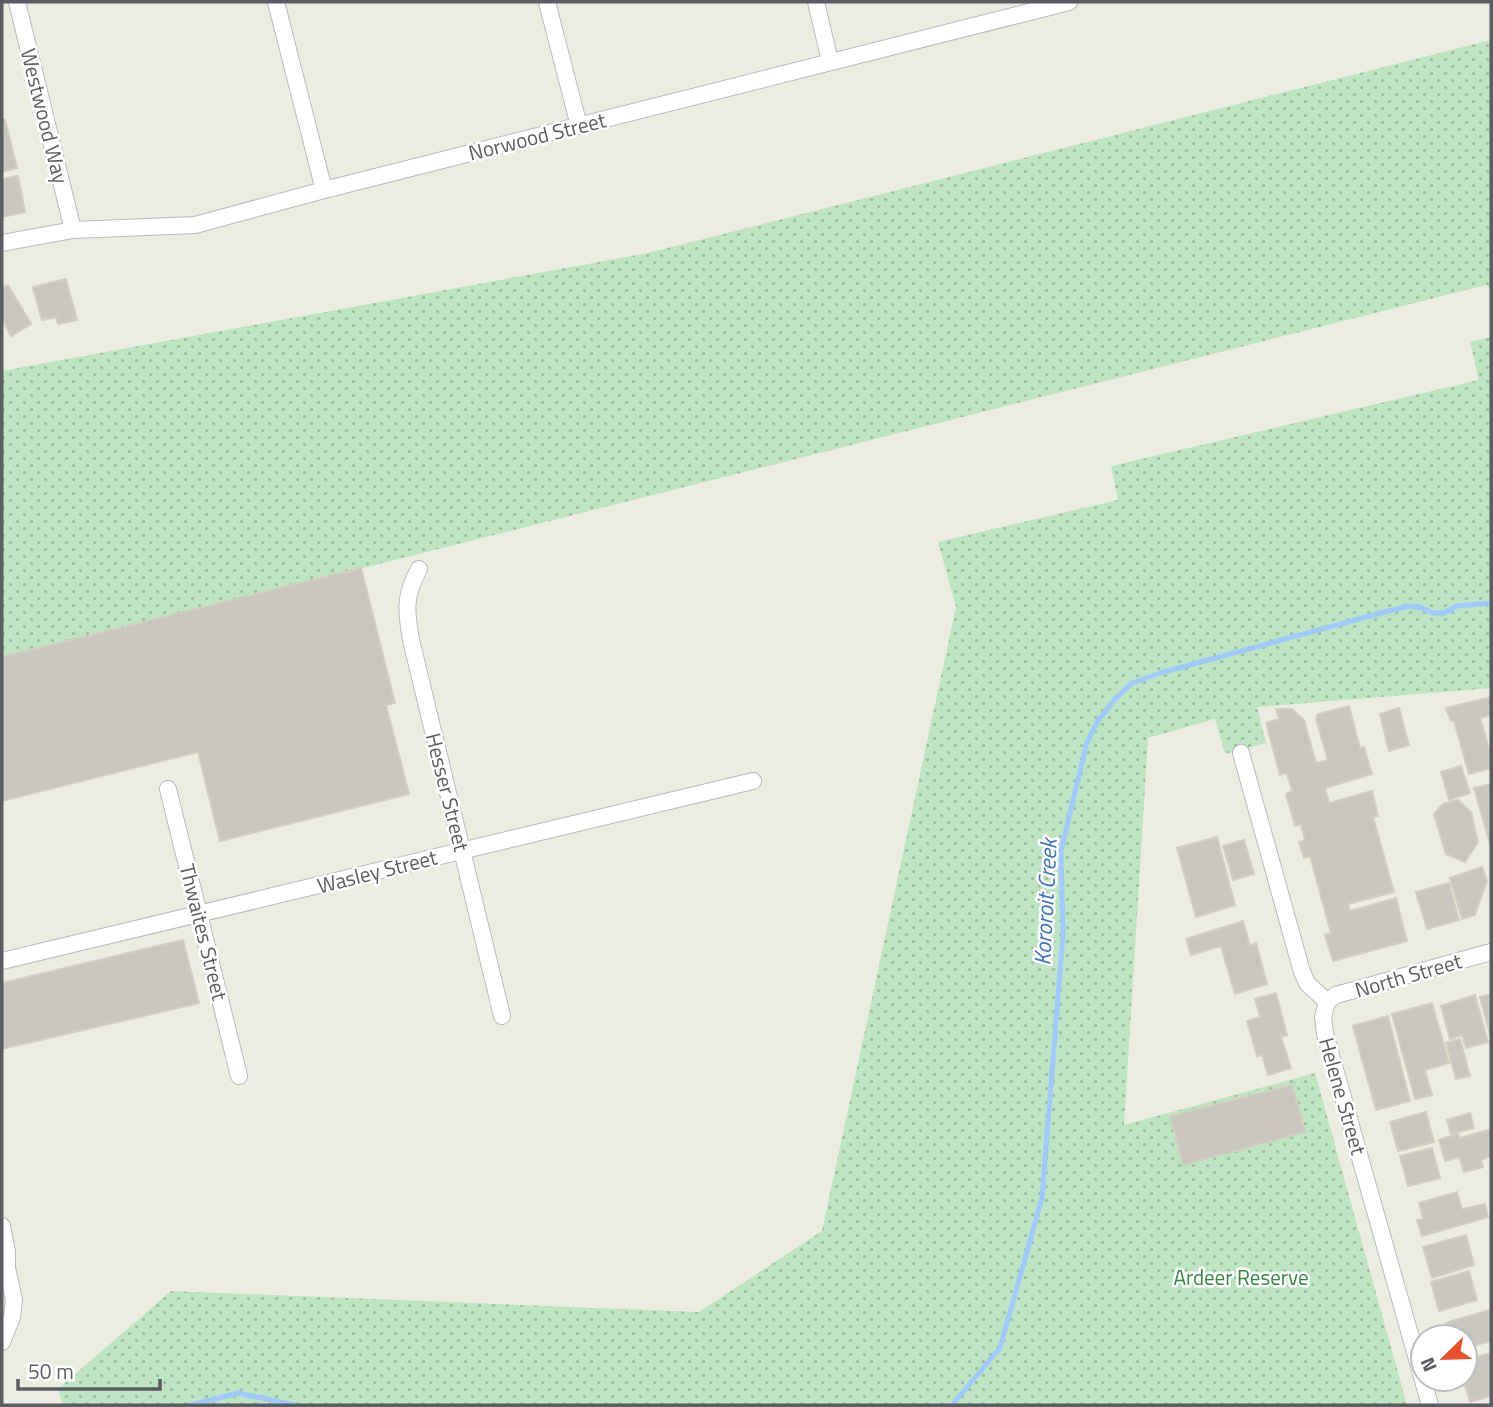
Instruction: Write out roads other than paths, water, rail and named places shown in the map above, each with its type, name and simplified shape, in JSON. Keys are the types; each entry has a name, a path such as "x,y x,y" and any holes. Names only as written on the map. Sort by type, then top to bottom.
{"street":[{"name":"Westwood Way","path":"18,2 73,230"},
{"path":"276,2 324,190"},
{"path":"547,2 579,126"},
{"path":"816,2 830,61"},
{"name":"Norwood Street","path":"2,243 73,230 195,225 1069,2"},
{"name":"Hesser Street","path":"419,569 409,586 406,612 502,1016"},
{"path":"1241,753 1302,972 1307,983 1327,1002"},
{"name":"Wasley Street","path":"2,961 753,781"},
{"name":"Thwaites Street","path":"168,789 239,1076"},
{"name":"North Street","path":"1327,1002 1336,995 1491,952"},
{"name":"Helene Street","path":"1327,1002 1323,1017 1325,1034 1430,1405"},
{"path":"2,1226 7,1252 6,1268 15,1300 12,1317 2,1342"}],"waterway":[{"name":"Kororoit Creek","path":"952,1405 1000,1348 1042,1198 1063,934 1061,851 1087,742 1098,721 1132,683 1160,673 1409,606 1433,613 1444,613 1457,606 1491,603"},
{"name":"Kororoit Creek","path":"191,1405 238,1393 294,1405"}],"park label":[{"name":"Ardeer Reserve","path":"1241,1277"}]}
